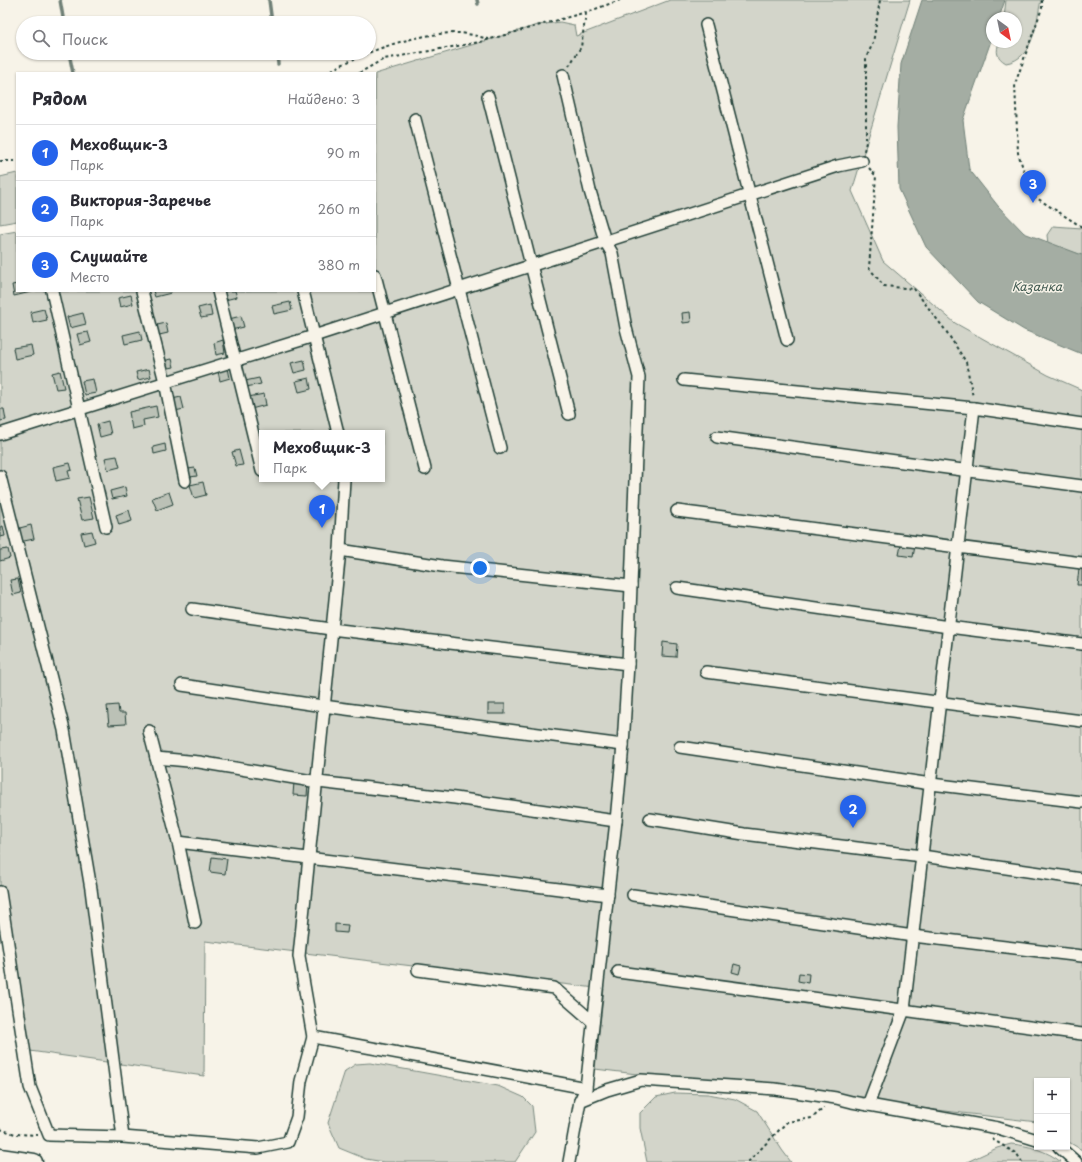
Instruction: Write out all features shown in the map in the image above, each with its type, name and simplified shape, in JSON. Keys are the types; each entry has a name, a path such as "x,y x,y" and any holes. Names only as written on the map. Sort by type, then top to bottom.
{"highway":[{"path":"0,1157 34,1162"}],"street":[{"path":"706,25 748,195 787,340"},
{"path":"563,76 590,191 605,241 612,253 626,328 639,377 628,664 623,744 616,821 586,1088 580,1101 569,1162"},
{"path":"488,96 530,266 569,414"},
{"path":"415,119 500,448"},
{"path":"0,434 314,336 838,166 862,161"},
{"path":"376,279 425,469"},
{"path":"52,292 106,527"},
{"path":"142,292 165,382 185,481"},
{"path":"218,292 259,459"},
{"path":"302,292 337,430"},
{"path":"684,380 974,408 1082,424"},
{"path":"868,1105 904,1010 974,408"},
{"path":"717,437 1082,486"},
{"path":"0,476 64,730 92,889 124,1138"},
{"path":"0,892 30,1086 49,1135 124,1138 258,1148 288,1142 297,1117 301,1081 313,1037 299,956 308,857 318,782 323,706 340,550 344,482"},
{"path":"677,511 1082,563"},
{"path":"340,550 442,566 631,586"},
{"path":"677,588 949,627 1082,644"},
{"path":"192,609 331,629 628,664"},
{"path":"706,672 1082,721"},
{"path":"182,685 323,706 623,744"},
{"path":"149,731 178,842 195,923"},
{"path":"680,746 931,784 1082,802"},
{"path":"156,758 199,762 318,782 455,798 616,821"},
{"path":"650,819 744,834 922,856 1082,879"},
{"path":"178,842 608,895"},
{"path":"634,895 913,936 1082,956"},
{"path":"418,970 554,988 593,1022"},
{"path":"618,972 1082,1034"},
{"path":"313,1037 586,1088"},
{"path":"580,1101 607,1090 641,1080 775,1089 836,1098 998,1128 1034,1139"},
{"path":"1062,1150 1076,1162"}],"path":[{"path":"361,72 384,59 491,39 586,13 620,0"},
{"path":"880,0 873,43 866,58 866,142 862,161 876,176 869,268 884,286 914,289 946,331 966,362 972,383 974,408"},
{"path":"1042,0 1042,8 1015,84 1018,153 1032,195 1082,227"},
{"path":"563,76 581,47 586,13"},
{"path":"376,52 422,36 459,33 491,39"},
{"path":"328,72 351,60"},
{"path":"0,161 16,161"},
{"path":"748,1162 787,1122 812,1118 836,1098"},
{"path":"0,1129 15,1134 49,1135"},
{"path":"989,1138 1017,1154 1022,1162"}],"shaded area":[{"path":"670,0 910,0 852,191 883,261 955,323 1048,375 1082,390 1082,1150 1070,1143 1070,1078 1034,1078 1034,1122 595,1069 604,989 205,941 204,1076 30,1051 0,892 0,234 16,231 16,292 376,292 376,74 538,25 560,22 574,25 576,36"},
{"path":"1006,0 1041,0 1035,29 1028,47 1023,55 1006,63 999,56 998,48 1022,48 1022,12 1005,12"},
{"path":"16,173 16,221 0,224 0,177"},
{"path":"1053,226 1082,228 1082,255 1048,244 1047,235"},
{"path":"370,1063 498,1086 523,1097 532,1106 535,1132 515,1162 384,1162 366,1159 339,1148 328,1123 345,1071 356,1064"},
{"path":"675,1093 708,1094 735,1099 757,1111 791,1162 647,1162 640,1128 640,1113 656,1097"},
{"path":"1011,1144 1024,1146 1034,1148 1034,1150 1039,1150 1061,1162 967,1162 997,1148"}],"water":[{"name":"Казанка","path":"922,0 1005,0 1001,12 986,12 986,48 988,48 963,120 969,169 998,206 1024,233 1082,255 1082,354 1024,330 978,302 926,247 899,189 897,127 901,64"}],"building":[{"path":"16,284 16,292 31,292 14,296 12,285"},
{"path":"153,292 171,293 155,297"},
{"path":"223,292 235,292 237,297 225,300"},
{"path":"131,295 133,304 120,307 118,298"},
{"path":"290,302 292,310 274,314 272,306"},
{"path":"210,305 212,316 201,318 198,308"},
{"path":"44,309 47,320 33,323 31,312"},
{"path":"690,312 691,322 683,323 682,313"},
{"path":"83,313 86,324 70,328 67,317"},
{"path":"241,316 244,327 231,330 229,319"},
{"path":"166,323 168,333 155,336 153,326"},
{"path":"140,331 142,340 125,344 123,335"},
{"path":"88,332 91,342 80,345 77,334"},
{"path":"223,340 225,353 216,355 214,343"},
{"path":"31,345 33,355 15,359 13,348"},
{"path":"172,359 174,367 164,369 162,361"},
{"path":"304,360 306,370 294,373 291,363"},
{"path":"228,368 230,378 220,381 218,371"},
{"path":"149,369 151,377 138,380 136,372"},
{"path":"60,371 64,388 56,389 52,373"},
{"path":"259,378 261,384 246,387 245,381"},
{"path":"309,378 311,389 299,392 296,381"},
{"path":"93,379 96,393 85,395 82,381"},
{"path":"264,394 266,405 251,409 248,397"},
{"path":"181,397 184,409 175,411 172,399"},
{"path":"156,406 158,417 143,420 144,426 132,429 129,412"},
{"path":"0,409 4,409 6,420 0,421"},
{"path":"108,421 111,434 100,437 97,424"},
{"path":"165,444 166,451 154,454 153,447"},
{"path":"239,450 243,465 236,466 232,452"},
{"path":"117,456 120,467 108,470 105,458"},
{"path":"70,463 72,470 68,471 70,478 56,481 53,467"},
{"path":"195,468 197,476 190,477 188,469"},
{"path":"203,482 206,495 194,498 190,485"},
{"path":"125,487 127,496 112,499 110,491"},
{"path":"169,492 173,504 157,510 152,498"},
{"path":"89,497 94,518 82,520 77,499"},
{"path":"129,510 132,521 119,525 116,515"},
{"path":"31,525 34,539 19,542 16,529"},
{"path":"3,526 5,536 0,537 0,527"},
{"path":"92,531 95,542 84,545 81,533"},
{"path":"901,545 915,546 913,557 899,555"},
{"path":"8,549 10,558 0,561 0,550"},
{"path":"1079,569 1082,569 1082,585 1077,585"},
{"path":"18,579 21,593 13,595 10,580"},
{"path":"663,642 677,644 676,657 662,656"},
{"path":"488,704 505,704 505,714 488,714"},
{"path":"118,705 119,713 125,713 126,724 109,725 107,706"},
{"path":"294,782 308,783 307,796 293,795"},
{"path":"212,857 227,859 225,874 210,872"},
{"path":"335,924 348,925 347,933 335,932"},
{"path":"734,964 741,966 739,974 732,972"},
{"path":"799,973 809,974 808,983 798,981"}],"waterway":[{"path":"60,0 63,16"},
{"path":"269,0 271,16"},
{"path":"477,0 478,4"},
{"path":"70,60 73,72"},
{"path":"278,60 278,64"}],"place":[{"name":"Слушайте","path":"1033,203"},
{"name":"Меховщик-3","path":"322,528"},
{"name":"Виктория-Заречье","path":"853,828"}]}
